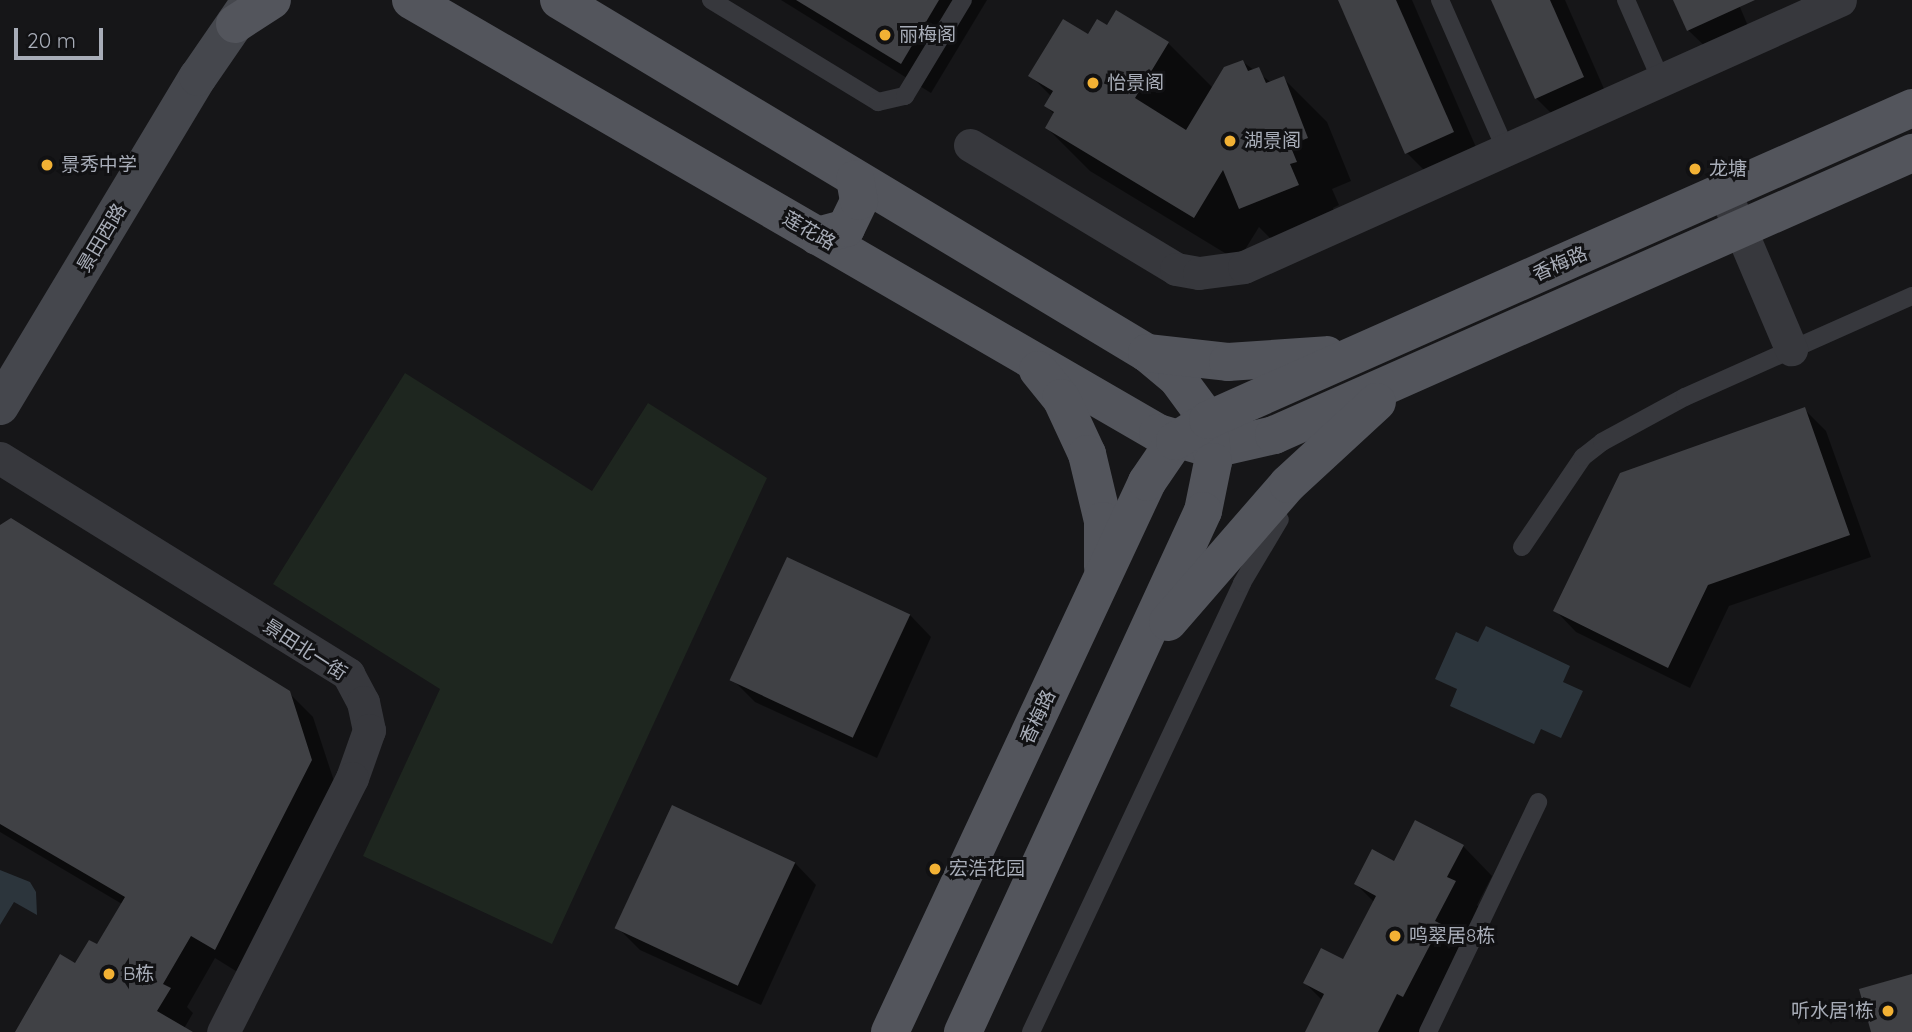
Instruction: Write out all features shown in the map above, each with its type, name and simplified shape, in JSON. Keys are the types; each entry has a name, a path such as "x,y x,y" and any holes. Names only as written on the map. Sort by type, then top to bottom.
{"main road":[{"path":"242,8 272,0"},
{"name":"莲花路","path":"411,0 1175,440 1210,434"},
{"path":"559,0 1147,354 1177,378 1210,434 1203,511 964,1032"},
{"name":"香梅路","path":"1210,434 1371,348 1912,108"},
{"path":"1210,434 1267,438 1912,153"},
{"path":"817,236 846,228 859,201 855,178"},
{"path":"1147,354 1174,359 1258,362 1371,348"},
{"path":"1013,349 1061,398 1087,454 1103,521 1100,584"},
{"path":"1124,684 1227,551 1313,459 1393,390 1429,367"},
{"name":"香梅路","path":"890,1032 1147,482 1175,440"}],"street":[{"path":"970,145 1176,269 1199,273 1244,267 1840,0"},
{"name":"景田西路","path":"0,406 242,8"},
{"path":"1724,191 1791,349"},
{"name":"景田北一街","path":"0,458 348,674 363,702 369,730 352,778 223,1032"}],"lane":[{"path":"711,0 878,102 905,96 963,0"},
{"path":"1440,0 1506,150"},
{"path":"1626,0 1661,80"},
{"path":"1522,547 1583,457 1602,442 1685,397 1912,296"},
{"path":"1031,1032 1266,538 1347,434 1393,390"},
{"path":"1428,1032 1538,802"}],"shaded area":[{"path":"405,373 592,491 648,403 767,478 552,944 363,856 440,689 273,584"},
{"path":"1486,626 1570,666 1563,682 1583,691 1561,738 1541,729 1534,744 1450,706 1457,689 1435,679 1456,632 1478,642"},
{"path":"0,870 30,882 36,892 37,915 14,902 0,925"}],"building":[{"name":"丽梅阁","path":"796,0 939,0 901,64"},
{"path":"1338,0 1396,0 1454,132 1405,154"},
{"path":"1491,0 1550,0 1584,77 1535,99"},
{"path":"1673,0 1755,0 1687,31"},
{"path":"1116,10 1169,42 1135,98 1186,130 1224,67 1243,60 1248,71 1259,67 1266,83 1284,76 1308,138 1290,145 1297,162 1290,164 1299,185 1239,209 1223,170 1194,218 1045,128 1054,112 1044,106 1053,91 1028,76 1063,19 1088,34 1097,19 1107,25"},
{"path":"1805,407 1850,535 1708,585 1668,668 1553,611 1620,473"},
{"path":"11,518 290,691 312,760 215,950 191,936 163,984 171,988 157,1011 193,1032 15,1032 60,954 75,963 89,940 97,944 125,897 0,824 0,525"},
{"path":"787,557 910,614 853,738 730,680"},
{"path":"672,805 795,862 738,986 615,928"},
{"name":"鸣翠居8栋","path":"1415,820 1464,845 1447,877 1456,881 1435,921 1441,924 1403,997 1397,994 1378,1032 1305,1032 1324,994 1303,983 1321,948 1343,959 1376,896 1354,884 1372,849 1394,861"},
{"name":"听水居1栋","path":"1912,974 1912,1032 1871,1032 1859,989"}],"place":[{"name":"丽梅阁","path":"885,35"},
{"name":"怡景阁","path":"1093,83"},
{"name":"湖景阁","path":"1230,141"},
{"name":"景秀中学","path":"47,165"},
{"name":"龙塘","path":"1695,169"},
{"name":"宏浩花园","path":"935,869"},
{"name":"鸣翠居8栋","path":"1395,936"},
{"name":"B栋","path":"109,974"},
{"name":"听水居1栋","path":"1888,1011"}]}
